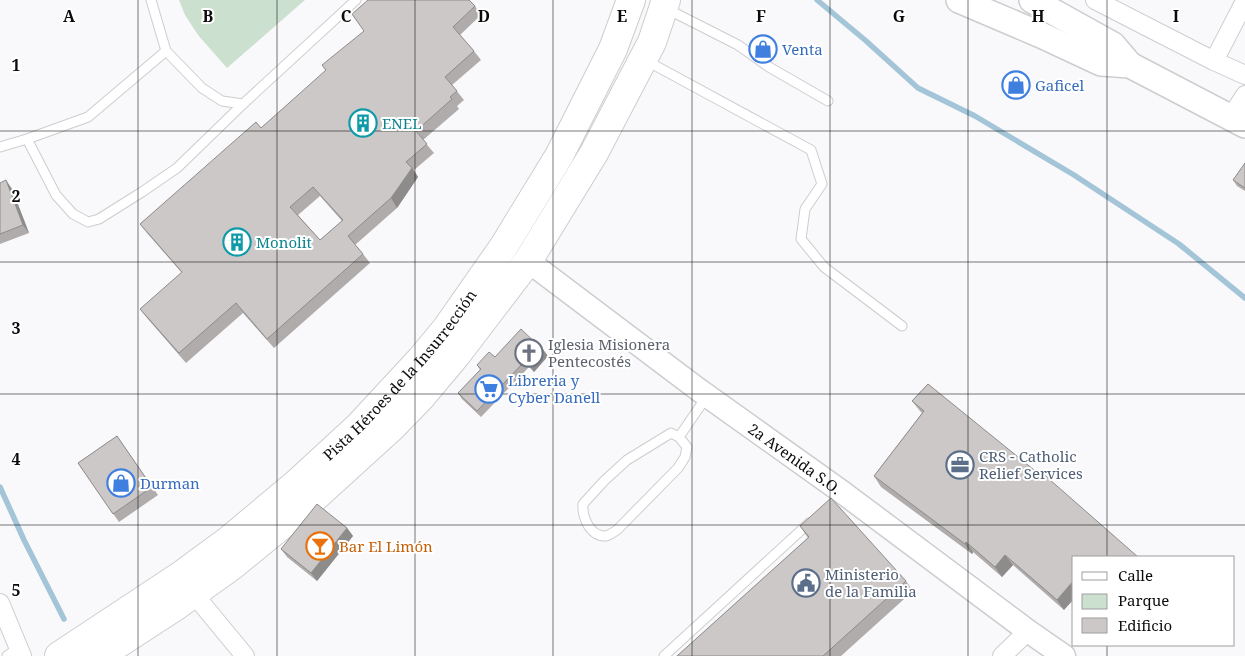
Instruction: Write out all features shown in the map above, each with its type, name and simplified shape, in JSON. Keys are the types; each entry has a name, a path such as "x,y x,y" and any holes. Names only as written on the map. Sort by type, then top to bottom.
{"main road":[{"name":"Pista Héroes de la Insurrección","path":"59,656 180,576 229,540 296,484 359,426 422,358 446,329 504,246 559,156 613,49 631,0"},
{"path":"959,0 1101,63 1130,65"},
{"path":"1032,0 1113,45 1130,65 1238,121"},
{"name":"Pista Héroes de la Insurrección","path":"99,656 173,608 232,565 305,506 391,428 421,397 457,354 528,260 594,153 673,4"}],"street":[{"path":"1095,0 1245,75"},
{"path":"1214,61 1245,1"},
{"path":"1238,121 1245,95"},
{"name":"2a Avenida S.O.","path":"528,260 838,496 1064,656"},
{"path":"193,594 245,656"},
{"path":"0,603 16,653"},
{"path":"1002,656 1028,632"}],"lane":[{"path":"151,0 166,50 202,88 222,101 243,104"},
{"path":"27,139 56,195 73,214 88,222 99,219 176,168 356,0"},
{"path":"673,4 738,45 768,67 828,101"},
{"path":"0,146 27,139 88,117 166,50"},
{"path":"648,51 811,150 822,184 805,210 801,239 824,267 902,326"},
{"path":"679,437 707,396"},
{"path":"671,433 679,437 688,447 685,457 678,468 617,530 606,536 596,534 588,525 582,512 583,504 627,460 671,433"},
{"path":"664,656 812,519"}],"green space":[{"path":"179,0 305,0 227,68 198,35 185,15"}],"building":[{"path":"368,0 469,0 475,6 453,27 474,51 445,77 457,91 450,97 452,99 416,131 427,144 406,162 412,168 391,198 348,236 363,254 267,339 236,303 179,353 140,309 182,272 140,224 256,122 261,128 326,70 322,65 364,31 352,14","holes":["313,187 343,220 320,240 290,207"]},
{"path":"1245,163 1245,188 1233,180"},
{"path":"6,180 23,225 0,234 0,183"},
{"path":"521,329 544,351 530,366 525,361 477,411 458,393 481,369 477,365 489,352 495,357"},
{"path":"928,384 1039,474 1041,472 1137,556 1072,556 1072,582 1057,600 1005,555 995,567 966,542 965,544 874,476 924,411 912,401"},
{"name":"Durman","path":"117,436 152,487 113,514 78,463"},
{"name":"Ministerio de la Familia","path":"831,498 906,581 823,656 677,656 809,537 800,526"},
{"name":"Bar El Limón","path":"317,504 347,528 311,573 281,549"}],"waterway":[{"path":"817,0 918,88 975,116 1074,175 1179,244 1245,298"},
{"path":"0,487 24,540 64,619"}],"place":[{"name":"Venta","path":"763,49"},
{"name":"Gaficel","path":"1016,85"},
{"name":"ENEL","path":"363,123"},
{"name":"Monolit","path":"237,242"},
{"name":"Iglesia Misionera Pentecostés","path":"529,353"},
{"name":"Libreria y Cyber Danell","path":"489,389"},
{"name":"CRS - Catholic Relief Services","path":"960,465"},
{"name":"Durman","path":"121,483"},
{"name":"Bar El Limón","path":"320,546"},
{"name":"Ministerio de la Familia","path":"806,583"}]}
